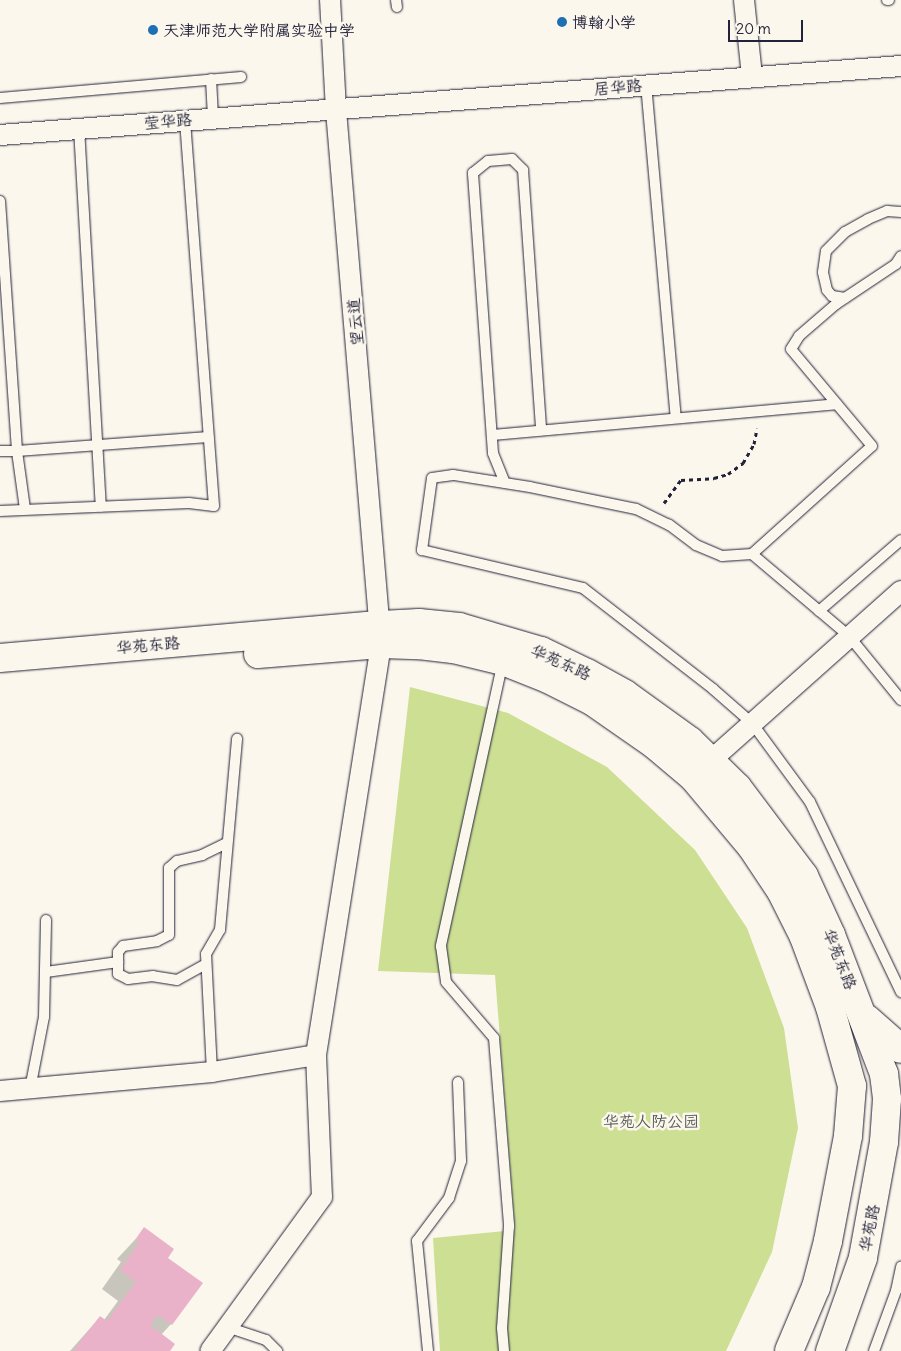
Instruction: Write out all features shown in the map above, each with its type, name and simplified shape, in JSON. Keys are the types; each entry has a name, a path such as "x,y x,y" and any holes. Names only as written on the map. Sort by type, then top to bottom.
{"street":[{"name":"望云道","path":"210,1351 322,1197 316,1055 381,634 336,110 330,0"},
{"path":"744,0 752,76"},
{"name":"居华路","path":"336,110 646,84 901,66"},
{"name":"莹华路","path":"0,135 185,119 336,110"},
{"path":"702,768 848,636 901,591"},
{"name":"华苑东路","path":"0,675 381,634"},
{"name":"华苑东路","path":"0,658 381,634 453,649 505,651 548,679 592,701 702,768 770,828 804,876 864,1016 894,1076"},
{"name":"华苑东路","path":"702,768 782,891 804,937 834,1022 852,1089"},
{"path":"834,1022 852,1044 894,1076"},
{"path":"0,1091 212,1072 316,1055"},
{"path":"789,1351 816,1287 826,1250 852,1089 894,1076"},
{"name":"华苑路","path":"830,1351 863,1258 894,1076"}],"lane":[{"path":"0,98 241,76"},
{"path":"211,79 213,117"},
{"path":"646,84 676,418"},
{"path":"0,511 189,503 214,506 185,119"},
{"path":"79,128 101,506"},
{"path":"505,483 493,453 473,173 488,161 512,158 524,170 540,430"},
{"path":"0,200 17,451 25,509"},
{"path":"845,298 832,296 827,290 824,272 826,251 846,232 868,219 887,210 901,212"},
{"path":"901,256 896,264 845,298 799,336 791,349 872,446 752,554 722,556 696,545 636,509 505,483 452,475 432,478 422,550 584,588 714,689 752,724 810,802 901,992"},
{"path":"492,435 837,404"},
{"path":"0,451 97,446 208,436"},
{"path":"819,610 901,540"},
{"path":"752,554 848,636 901,700"},
{"path":"504,1351 502,1328 509,1226 494,1038 446,982 441,946 505,651"},
{"path":"212,1072 206,954 220,930 237,739"},
{"path":"206,964 177,980 153,976 128,979 118,974 118,952 123,946 157,941 169,934 169,868 177,862 202,855 228,843"},
{"path":"30,1089 44,1017 46,920"},
{"path":"46,972 118,962"},
{"path":"428,1351 417,1241 449,1198 461,1161 458,1082"},
{"path":"874,1351 896,1291 901,1267"},
{"path":"227,1327 266,1340 277,1351"}],"path":[{"path":"653,518 680,480 714,478 728,474 743,463 754,444 761,411"}],"green space":[{"name":"华苑人防公园","path":"410,687 508,713 607,767 695,850 747,928 784,1028 798,1128 772,1252 726,1351 440,1351 433,1238 515,1230 495,975 378,971"}],"building":[{"path":"144,1227 174,1249 168,1258 203,1283 172,1325 158,1315 150,1325 175,1344 170,1351 73,1351 100,1316 107,1321 136,1282 120,1270 139,1243 135,1240"}],"place":[{"name":"博翰小学","path":"562,22"},
{"name":"天津师范大学附属实验中学","path":"153,30"}]}
